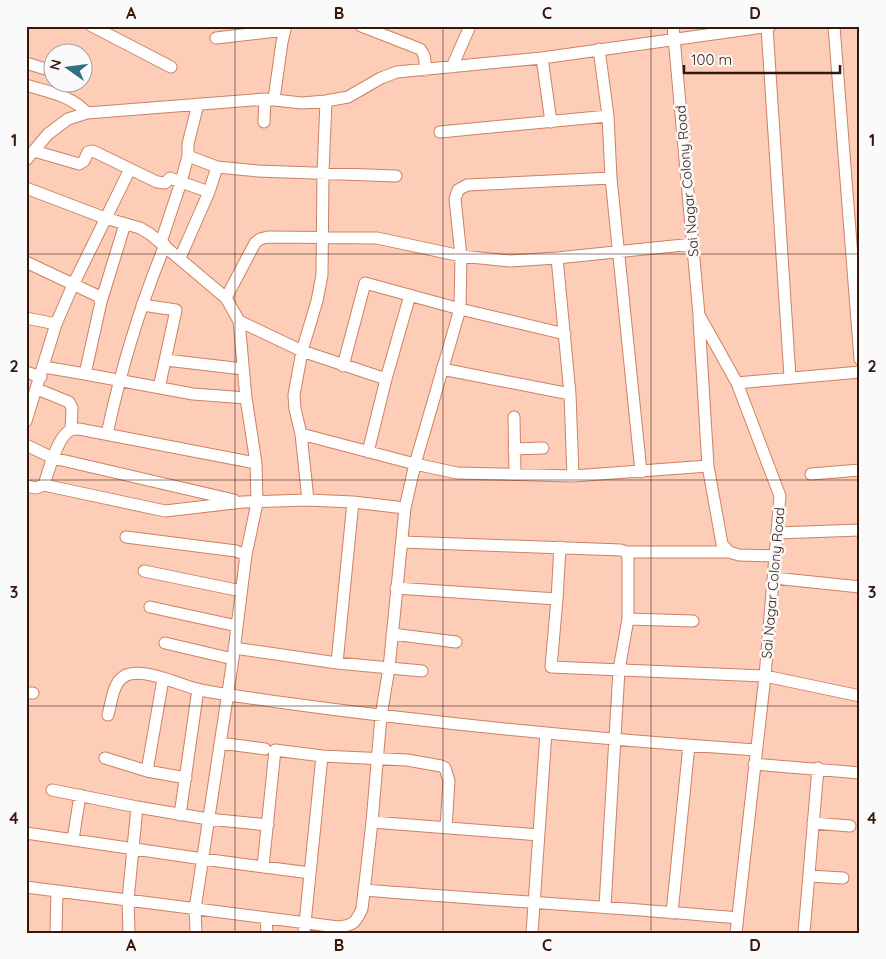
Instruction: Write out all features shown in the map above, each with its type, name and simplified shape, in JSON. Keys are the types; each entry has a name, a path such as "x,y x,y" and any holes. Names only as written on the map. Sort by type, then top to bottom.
{"street":[{"path":"92,26 171,67"},
{"path":"361,26 420,49 426,59 425,70"},
{"path":"452,67 470,26"},
{"name":"Sai Nagar Colony Road","path":"673,26 698,315 737,383 780,496 765,676 736,933"},
{"path":"30,155 48,134 68,120 87,113 269,99 302,103 326,100 348,96 381,78 397,72 542,58 768,26 790,377"},
{"path":"834,26 860,359"},
{"path":"216,38 286,28 264,122"},
{"path":"599,49 608,116 611,178 641,472"},
{"path":"542,58 551,122"},
{"path":"26,64 42,68"},
{"path":"26,85 70,99 87,113"},
{"path":"308,500 301,434 294,395 302,351 317,301 322,275 326,100"},
{"path":"106,434 119,380 181,182 198,104"},
{"path":"440,132 608,116"},
{"path":"30,155 79,164 84,161 88,152 94,151 157,182 165,183 170,178 209,192"},
{"path":"188,156 216,167 258,171 396,176"},
{"path":"180,258 209,192 216,167"},
{"path":"26,421 56,324 73,284 130,169"},
{"path":"26,887 266,918 304,928 338,927 351,925 357,920 362,910 405,508 414,464 460,309 461,256 455,199 458,190 467,185 611,178"},
{"path":"26,188 105,218 140,228 163,243 226,298 240,321 246,398 256,463 257,503 240,591 233,654 195,909 196,933"},
{"path":"85,374 101,302 125,224"},
{"path":"226,298 256,243 260,239 268,237 322,238 345,236 377,238 461,256 510,261 692,244"},
{"path":"557,258 570,394 574,476"},
{"path":"26,262 98,296 101,302"},
{"path":"343,366 365,283 460,309 565,334"},
{"path":"368,452 410,295"},
{"path":"142,305 176,310 159,388"},
{"path":"698,315 708,466 722,544 729,552"},
{"path":"26,318 56,324"},
{"path":"240,321 302,351 386,379"},
{"path":"166,360 243,369"},
{"path":"442,369 570,394"},
{"path":"26,372 85,374 193,394 246,398"},
{"path":"737,383 860,372"},
{"path":"37,389 69,402 72,408 70,430"},
{"path":"514,417 515,474"},
{"path":"44,485 52,458 64,435 70,430 79,429 256,463"},
{"path":"301,434 414,464 457,473 574,476 708,466"},
{"path":"26,445 52,458 243,502 308,500 353,502 405,508"},
{"path":"514,449 543,448"},
{"path":"811,474 860,470"},
{"path":"26,486 36,488 44,485 165,511 243,502"},
{"path":"337,663 353,502"},
{"path":"777,533 860,530"},
{"path":"126,537 236,551 246,555"},
{"path":"402,542 560,547 621,550 626,552 729,552 739,555 776,556"},
{"path":"560,547 551,667 765,676 860,696"},
{"path":"605,906 619,670 628,619 628,558 626,552"},
{"path":"144,571 240,591"},
{"path":"774,578 860,587"},
{"path":"396,588 557,598"},
{"path":"150,607 236,626"},
{"path":"628,619 693,621"},
{"path":"392,634 456,642"},
{"path":"165,643 233,654 422,671"},
{"path":"108,715 115,687 122,677 130,674 139,674 164,678 198,689 227,695 382,716 546,733 756,750"},
{"path":"147,771 164,678"},
{"path":"180,815 198,689"},
{"path":"532,933 546,733"},
{"path":"220,743 265,749"},
{"path":"672,913 689,745"},
{"path":"263,867 275,750 322,756 377,758 437,764 445,768 449,780 446,827"},
{"path":"304,928 322,756"},
{"path":"105,758 147,771 186,778"},
{"path":"754,764 860,773"},
{"path":"804,933 818,768"},
{"path":"52,790 180,815 268,825"},
{"path":"73,840 80,796"},
{"path":"129,933 128,900 137,808"},
{"path":"372,822 539,835"},
{"path":"814,823 850,826"},
{"path":"26,833 310,873"},
{"path":"809,876 843,878"},
{"path":"364,890 534,903 605,906 737,918"},
{"path":"56,933 57,891"},
{"path":"266,918 267,933"}]}
